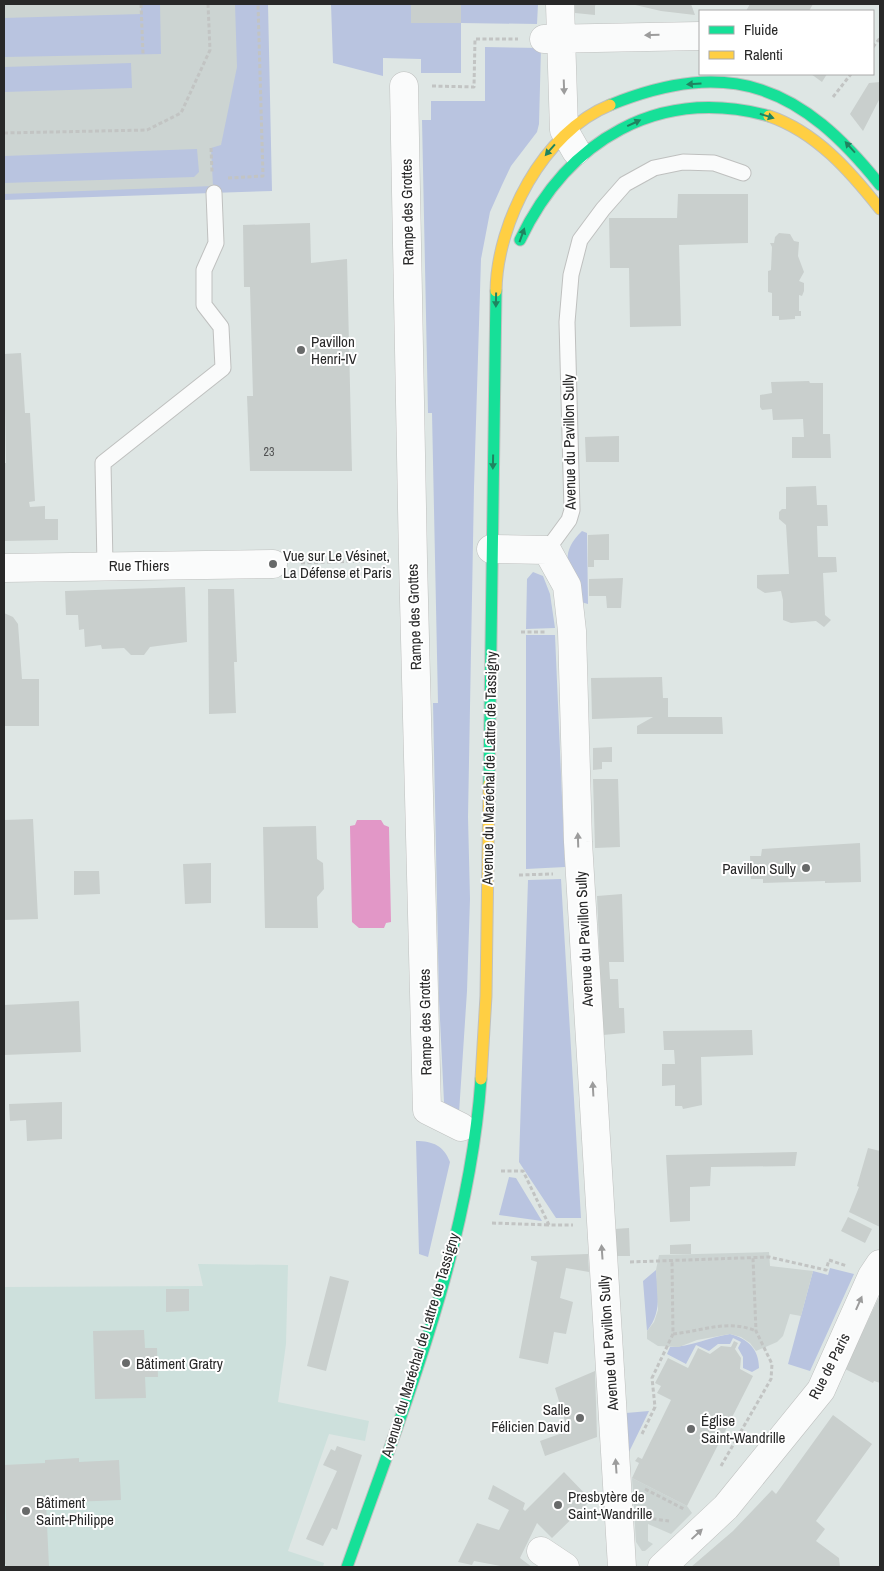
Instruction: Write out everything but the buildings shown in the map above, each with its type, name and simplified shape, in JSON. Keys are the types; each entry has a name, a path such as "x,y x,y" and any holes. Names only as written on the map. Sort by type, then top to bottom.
{"main road":[{"name":"Avenue du Maréchal de Lattre de Tassigny","path":"348,1567 446,1273 464,1199 475,1133 484,1000 503,549 496,288 499,261 511,215 522,190 550,149 589,117 620,100 643,91 697,83 719,88 764,91 801,108 826,125 843,140 880,185"},
{"name":"Avenue du Maréchal de Lattre de Tassigny","path":"516,255 528,221 537,205 552,185 580,158 618,130 719,88"},
{"name":"Avenue du Maréchal de Lattre de Tassigny","path":"719,88 750,111 775,118 819,142 848,169 880,209"},
{"name":"Avenue du Maréchal de Lattre de Tassigny","path":"384,1498 433,1358"}],"street":[{"path":"560,4 541,39 565,135 580,158"},
{"path":"541,39 699,36"},
{"name":"Rampe des Grottes","path":"404,86 413,560 428,1110 461,1127"},
{"path":"503,549 547,550"},
{"name":"Avenue du Pavillon Sully","path":"547,550 567,586 572,631 578,852 622,1567"},
{"name":"Rue Thiers","path":"4,568 105,565 274,564"},
{"name":"Rue de Paris","path":"662,1567 726,1507 821,1390 872,1276 880,1264"},
{"path":"541,1551 565,1567"}],"lane":[{"name":"Avenue du Pavillon Sully","path":"547,550 569,520 572,510 567,322 571,275 580,240 625,184 654,168 683,162 714,163 743,173"},
{"path":"105,565 103,463 223,368 221,326 204,305 204,270 216,243 213,186"}],"path":[{"path":"141,4 142,54"},
{"path":"4,133 147,130 181,113 210,50 208,4"},
{"path":"221,178 263,176 258,4"},
{"path":"404,86 474,87 475,39 541,39"},
{"path":"827,104 850,75"},
{"path":"211,148 213,186"},
{"path":"274,564 413,560"},
{"path":"521,632 549,632"},
{"path":"519,875 558,874"},
{"path":"500,1171 523,1171 549,1225"},
{"path":"492,1223 581,1225"},
{"path":"622,1262 770,1257 826,1270 830,1260 854,1268"},
{"path":"718,1471 771,1379 772,1364 756,1331 753,1258"},
{"path":"638,1442 654,1407 652,1378 673,1334 672,1260"},
{"path":"673,1334 724,1324 742,1325 756,1331"},
{"path":"639,1486 688,1510 681,1514"},
{"path":"644,1519 668,1521 676,1518"}],"shaded area":[{"path":"4,4 268,4 272,191 4,200"},
{"path":"4,4 141,4 141,14 4,18"},
{"path":"160,4 235,4 237,67 221,145 211,148 213,186 4,194 4,183 194,177 199,172 197,149 4,156 4,92 132,88 131,63 4,67 4,57 161,54"},
{"path":"331,4 538,4 537,24 461,23 461,73 421,73 421,59 383,58 383,76 333,63"},
{"path":"485,47 541,48 539,124 537,132 511,166 490,212 481,259 474,487 468,817 470,899 467,991 459,1113 450,1116 444,1102 439,999 433,703 438,703 432,413 428,413 422,120 431,120 431,101 485,101"},
{"path":"582,531 587,533 588,604 581,602 568,565 569,548"},
{"path":"533,572 543,576 550,594 555,628 526,629 527,579"},
{"path":"526,635 555,635 565,867 526,869"},
{"path":"357,820 381,820 384,825 389,827 391,922 386,923 384,928 359,928 352,922 350,826 355,825"},
{"path":"561,879 581,1218 556,1218 519,1162 528,880"},
{"path":"416,1141 433,1143 445,1152 450,1162 428,1257 419,1254"},
{"path":"509,1177 516,1178 542,1221 499,1215"},
{"path":"769,1252 770,1266 813,1271 801,1316 790,1314 783,1336 777,1342 756,1351 750,1343 741,1337 730,1334 697,1340 679,1347 658,1346 647,1339 647,1331 654,1322 658,1310 656,1270 659,1255"},
{"path":"198,1264 288,1265 286,1344 278,1402 369,1421 365,1441 329,1434 288,1551 324,1563 323,1567 4,1567 4,1287 203,1286"},
{"path":"830,1268 854,1274 810,1371 788,1364 813,1271 828,1275"},
{"path":"656,1270 657,1309 652,1324 647,1331 643,1281"},
{"path":"730,1334 747,1342 755,1350 759,1368 752,1372 743,1368 743,1357 738,1348 741,1342 733,1338 730,1344 718,1344 709,1351 696,1345 686,1364 667,1354 670,1347"},
{"path":"649,1411 628,1454 626,1413"},
{"path":"632,1478 687,1506 692,1513 671,1534 648,1524 648,1541 653,1544 645,1551 642,1551 636,1542"}],"traffic: fast":[{"path":"610,105 653,90 692,83 728,83 761,90 792,104 822,124 851,151 880,185"},
{"path":"520,240 540,205 564,174 591,149 621,129 654,116 690,109 728,109 769,116"},
{"path":"489,784 496,291"},
{"path":"347,1567 411,1388 448,1266 463,1204 474,1142 481,1079"}],"traffic: slow":[{"path":"496,291 498,264 505,237 515,209 528,182 564,136 586,118 610,105"},
{"path":"769,116 786,123 817,142 844,167 880,209"},
{"path":"481,1079 486,996 489,784"}],"place":[{"name":"Pavillon Henri-IV","path":"301,350"},
{"name":"Vue sur Le Vésinet, La Défense et Paris","path":"273,564"},
{"name":"Pavillon Sully","path":"806,868"},
{"name":"Bâtiment Gratry","path":"126,1363"},
{"name":"Salle Félicien David","path":"580,1418"},
{"name":"Église Saint-Wandrille","path":"691,1429"},
{"name":"Presbytère de Saint-Wandrille","path":"558,1505"},
{"name":"Bâtiment Saint-Philippe","path":"26,1511"}]}
